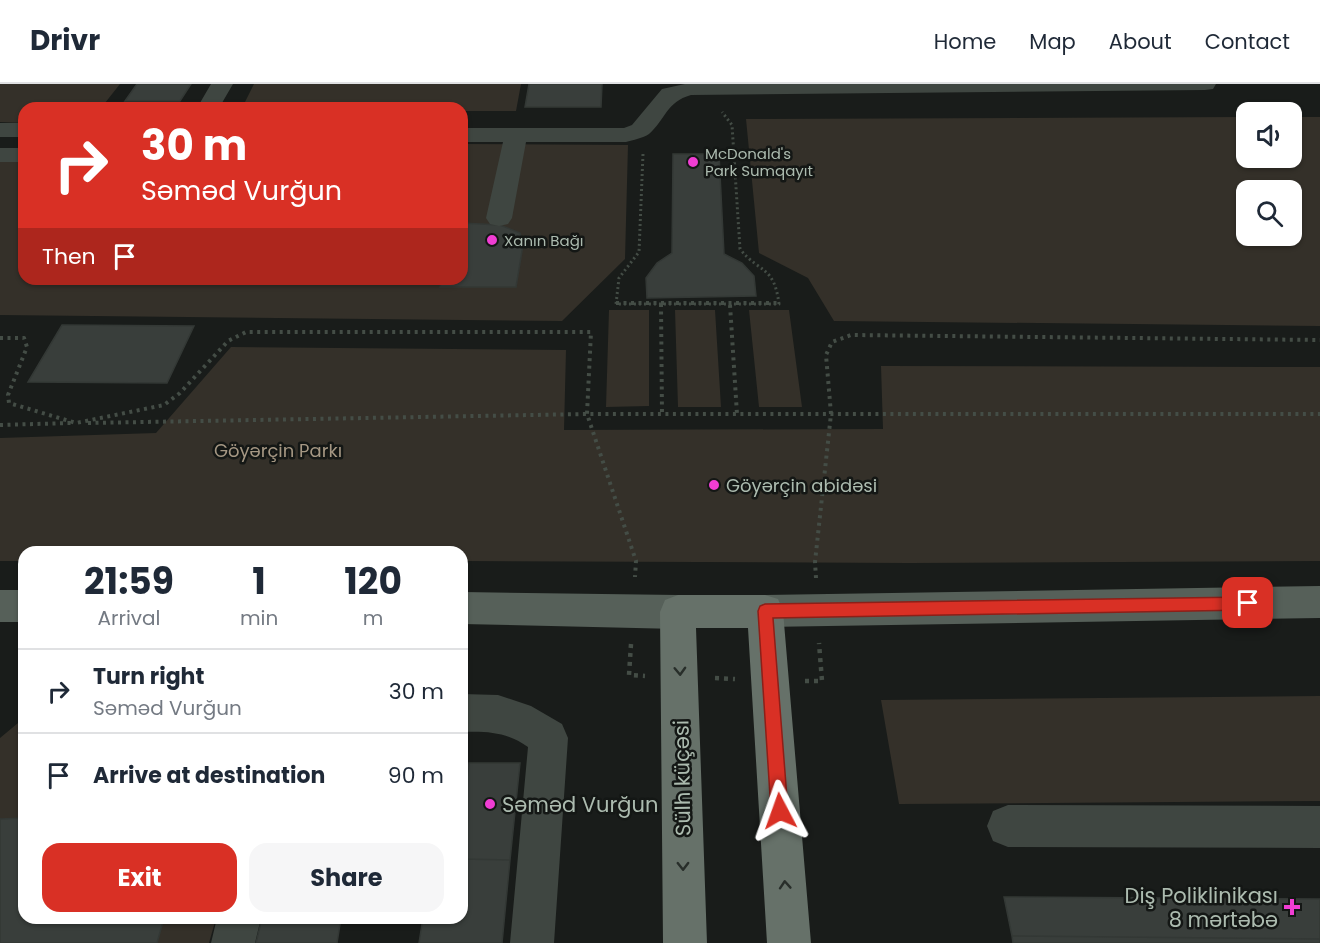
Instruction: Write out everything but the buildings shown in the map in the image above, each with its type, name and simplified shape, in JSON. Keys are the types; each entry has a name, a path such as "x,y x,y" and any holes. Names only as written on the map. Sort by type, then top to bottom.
{"highway":[{"path":"678,612 765,611 789,943"},
{"name":"Sülh küçəsi","path":"678,612 685,943"}],"main road":[{"path":"765,611 1320,602"},
{"path":"0,606 18,606"},
{"path":"468,608 678,612"}],"lane":[{"path":"212,102 222,84"},
{"path":"468,135 626,135 640,130 670,94 680,90 718,86 1204,84"},
{"path":"0,130 18,130"},
{"path":"499,218 516,136"},
{"path":"0,155 18,155"},
{"path":"468,713 492,711 526,722 548,738 532,943"},
{"path":"1008,826 1320,827"},
{"path":"233,943 238,924"}],"path":[{"path":"644,145 639,252 619,278 616,304 779,304 777,285 772,276 765,268 743,255 740,249 733,146"},
{"path":"661,304 662,414"},
{"path":"730,305 737,414"},
{"path":"0,338 24,338 27,347 8,395 9,403 76,423 164,405 180,393 228,341 246,332 591,332 587,414 636,561 629,675 822,681 815,562 831,414 825,355 832,342 851,336 1320,340"},
{"path":"0,425 587,414 1320,414"}],"green space":[{"path":"0,84 120,84 106,102 18,102 18,123 0,122"},
{"path":"254,84 521,84 516,111 468,111 468,102 245,102"},
{"path":"1236,117 1236,168 1302,168 1302,117 1320,117 1320,326 834,321 808,278 759,253 746,119"},
{"path":"468,144 628,145 625,259 562,321 0,315 0,161 18,161 18,285 468,285"},
{"path":"609,310 649,310 649,406 606,407"},
{"path":"675,310 715,310 721,407 678,407"},
{"path":"749,310 789,310 802,407 759,407"},
{"name":"Göyərçin Parkı","path":"231,347 566,350 564,430 883,429 881,366 1320,367 1320,561 909,563 468,561 468,546 18,546 18,561 0,561 0,438 156,433"},
{"path":"1320,696 1320,801 899,804 881,700"},
{"path":"18,723 18,818 0,819 0,738"},
{"path":"162,924 214,924 209,943 157,943"}],"place":[{"name":"McDonald's Park Sumqayıt","path":"693,162"},
{"name":"Xanın Bağı","path":"492,240"},
{"name":"Göyərçin abidəsi","path":"714,485"},
{"name":"Səməd Vurğun","path":"490,804"},
{"name":"Diş Poliklinikası 8 mərtəbə","path":"1292,907"}],"route":[{"path":"780,811 765,611 1248,603"}]}
